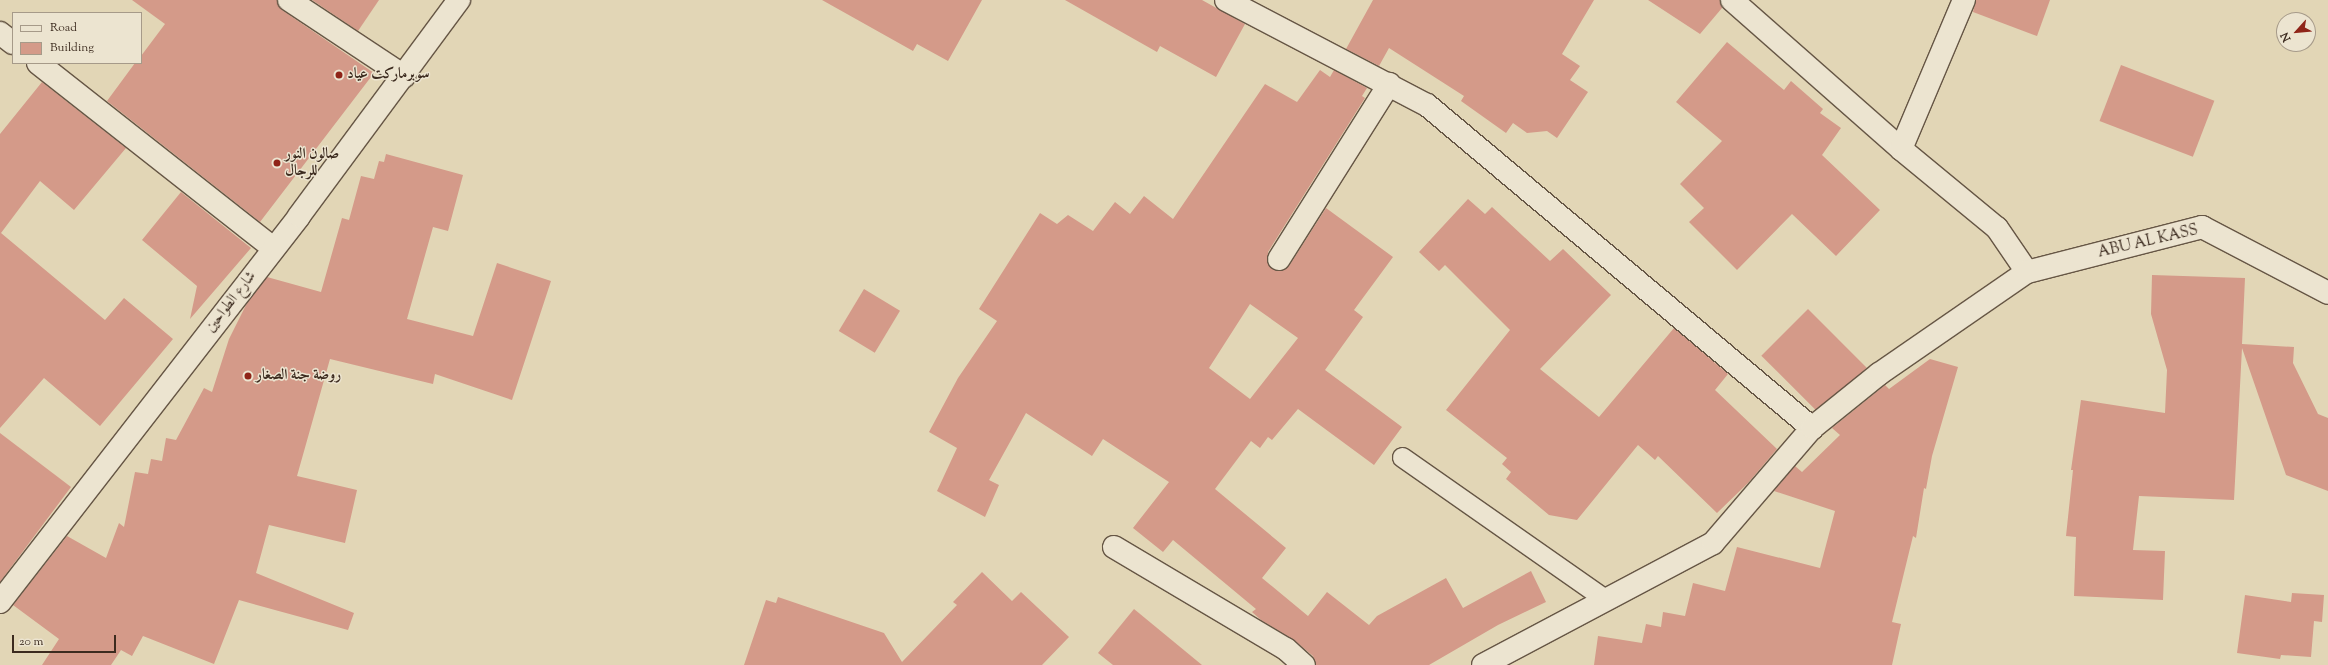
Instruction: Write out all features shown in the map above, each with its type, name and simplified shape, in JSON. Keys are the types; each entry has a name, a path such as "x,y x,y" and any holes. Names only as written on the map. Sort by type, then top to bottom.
{"street":[{"path":"289,0 404,76"},
{"name":"شارع الطواحين","path":"0,602 273,248 404,76 459,0"},
{"path":"1226,0 1427,105 1812,428"},
{"path":"1483,665 1713,543 1812,428 1879,374 2027,272 1997,228 1900,149 1732,0"},
{"path":"1900,149 1964,0"},
{"path":"0,33 12,42"},
{"path":"39,64 273,248"},
{"path":"1279,259 1388,84"},
{"name":"ABU AL KASS","path":"2027,272 2202,227 2328,293"},
{"path":"1114,547 1286,649 1304,665"}],"lane":[{"path":"1402,457 1606,600"}],"building":[{"path":"132,0 277,0 282,10 374,73 260,222 107,101 134,64 142,64 142,55 165,24"},
{"path":"312,0 379,0 358,31"},
{"path":"822,0 982,0 948,61 917,44 913,51"},
{"path":"1065,0 1202,0 1245,24 1216,77 1160,46 1157,52"},
{"path":"1373,0 1594,0 1562,54 1580,66 1570,80 1588,92 1557,138 1547,131 1527,133 1513,123 1506,133 1461,101 1464,96 1389,48 1379,66 1346,49"},
{"path":"1648,0 1720,0 1722,8 1700,34"},
{"path":"1976,0 2050,0 2037,36 1973,12"},
{"path":"1727,42 1784,90 1791,81 1823,109 1820,113 1841,128 1822,155 1880,210 1836,256 1792,214 1737,270 1689,222 1704,208 1680,184 1722,141 1676,102"},
{"path":"2121,65 2214,101 2193,157 2099,121"},
{"path":"1320,70 1330,77 1334,70 1367,88 1362,96 1365,98 1268,252 1268,264 1278,271 1289,266 1326,208 1393,257 1354,310 1363,317 1325,370 1402,427 1374,465 1298,409 1272,440 1268,437 1260,448 1251,441 1215,489 1286,548 1262,578 1308,616 1327,592 1369,625 1377,616 1446,578 1463,608 1531,571 1546,602 1498,625 1429,665 1316,665 1313,656 1294,640 1261,620 1252,612 1256,609 1173,540 1163,552 1133,528 1169,482 1103,439 1092,456 1026,413 989,480 999,485 985,517 937,491 957,448 929,432 958,378 997,321 979,309 1040,213 1057,224 1068,215 1093,231 1115,202 1130,214 1144,196 1173,219 1265,84 1297,102","holes":["1250,304 1298,338 1250,399 1209,368"]},
{"path":"42,82 126,148 74,210 40,181 1,233 105,320 124,298 173,339 100,426 44,378 0,428 0,134"},
{"path":"386,154 463,175 448,231 433,227 407,319 473,336 497,263 551,281 512,400 435,374 433,384 330,359 297,476 357,490 345,543 269,525 256,573 354,613 348,630 239,600 214,664 143,636 132,656 121,650 111,665 42,665 59,639 13,605 67,536 106,558 119,523 124,527 135,472 148,474 151,459 162,461 166,438 176,440 204,388 212,392 229,339 247,303 267,277 321,292 342,218 349,220 361,176 374,179 379,161 384,162"},
{"path":"181,192 251,248 190,319 197,286 142,240"},
{"path":"1468,199 1485,214 1492,207 1550,261 1563,249 1611,295 1540,369 1599,417 1674,328 1728,374 1715,390 1777,449 1748,483 1717,513 1658,456 1655,460 1638,445 1577,520 1549,515 1506,479 1511,472 1502,464 1507,458 1446,410 1510,330 1445,265 1439,271 1419,252"},
{"path":"2152,275 2245,278 2242,344 2294,347 2293,363 2318,414 2328,418 2328,491 2286,475 2242,348 2234,500 2139,496 2133,550 2165,551 2163,600 2074,596 2076,537 2066,536 2073,470 2071,470 2081,400 2165,413 2167,370 2151,314"},
{"path":"864,289 900,311 875,353 839,331"},
{"path":"1808,309 1867,368 1820,414 1761,356"},
{"path":"1930,359 1958,367 1932,456 1926,489 1924,488 1916,538 1913,536 1892,622 1901,624 1892,665 1594,665 1598,636 1642,643 1646,624 1661,627 1663,612 1685,616 1693,583 1725,591 1737,547 1820,568 1835,511 1774,491 1795,466 1802,472 1840,435 1832,428 1885,385 1889,389"},
{"path":"0,433 71,487 0,582"},
{"path":"982,572 1012,601 1021,592 1069,637 1042,665 744,665 766,600 776,603 778,597 884,633 902,662 957,605 953,602"},
{"path":"2292,593 2324,595 2322,622 2314,621 2311,657 2281,655 2280,659 2237,653 2245,595 2291,602"},
{"path":"1134,609 1202,665 1113,665 1098,653"}],"place":[{"name":"سوبرماركت عياد","path":"339,75"},
{"name":"صالون النور للرجال","path":"277,163"},
{"name":"روضة جنة الصغار","path":"248,376"}]}
